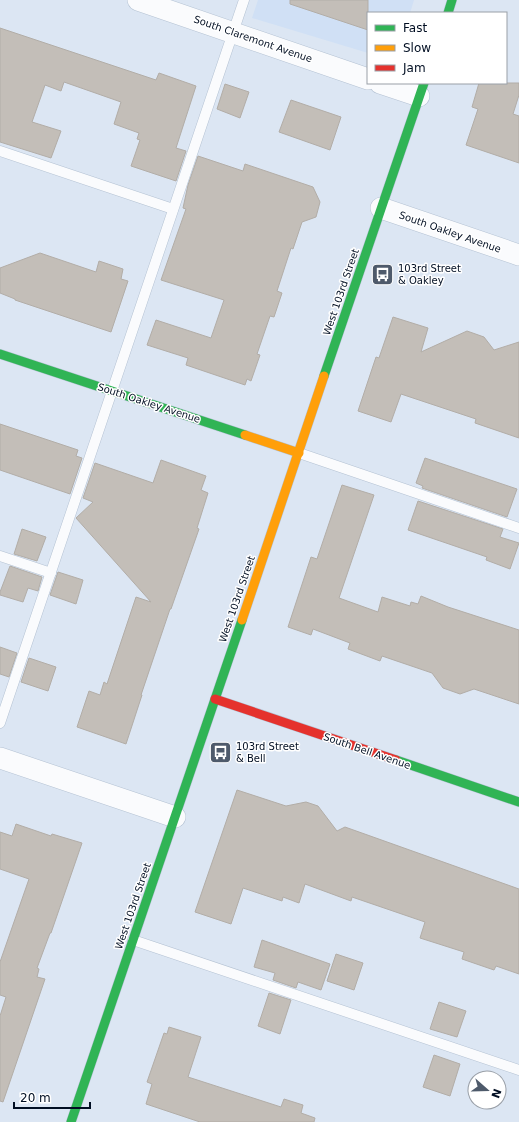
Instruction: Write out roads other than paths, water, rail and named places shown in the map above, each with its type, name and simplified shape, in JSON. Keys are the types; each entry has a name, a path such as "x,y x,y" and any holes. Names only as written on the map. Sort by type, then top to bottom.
{"main road":[{"path":"448,12 452,0"},
{"name":"West 103rd Street","path":"71,1122 422,90"},
{"name":"South Oakley Avenue","path":"0,354 299,452"},
{"name":"South Bell Avenue","path":"215,699 519,802"}],"street":[{"name":"South Claremont Avenue","path":"138,0 367,79"},
{"path":"386,84 422,90"},
{"name":"South Oakley Avenue","path":"381,208 519,255"},
{"path":"0,758 175,817"}],"lane":[{"path":"0,723 244,0"},
{"path":"0,151 173,209"},
{"path":"299,452 519,528"},
{"path":"0,556 51,573"},
{"path":"133,940 519,1070"}],"place":[{"name":"103rd Street & Oakley","path":"383,274"},
{"name":"103rd Street & Bell","path":"220,752"}]}
